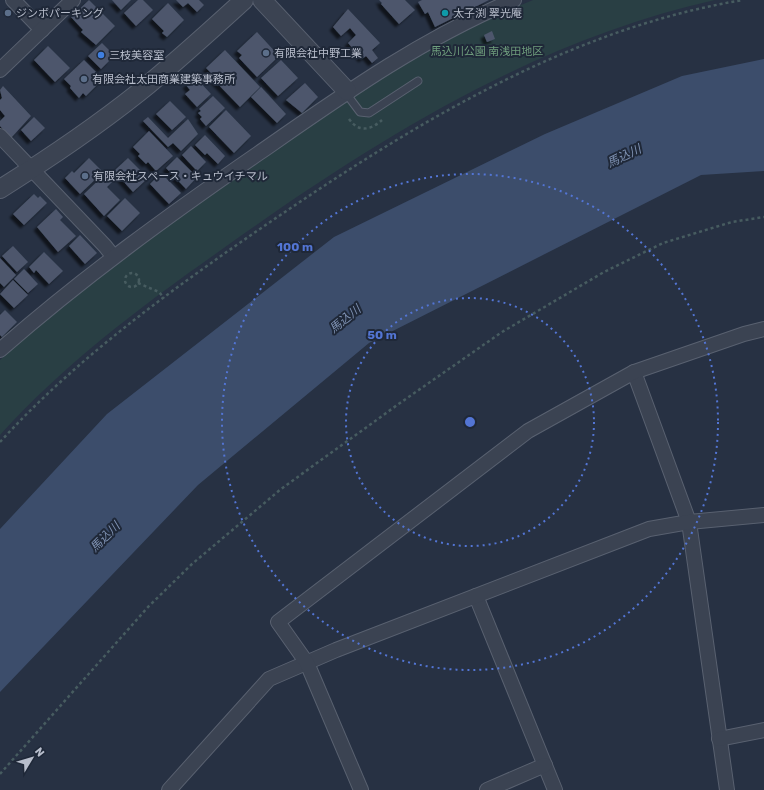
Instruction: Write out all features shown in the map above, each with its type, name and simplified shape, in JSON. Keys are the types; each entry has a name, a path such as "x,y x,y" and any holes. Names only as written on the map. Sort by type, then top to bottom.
{"street":[{"path":"13,0 42,30"},
{"path":"0,70 73,0"},
{"path":"0,188 32,169 79,137 142,90 244,0"},
{"path":"262,0 346,92"},
{"path":"0,350 53,304 113,256 346,92 434,38 514,0"},
{"path":"0,136 113,256"},
{"path":"361,790 306,663 278,622 528,431 634,372 744,334 764,329"},
{"path":"634,372 689,522 727,790"},
{"path":"169,790 269,679 336,650 649,529 689,522 764,515"},
{"path":"476,596 555,790"},
{"path":"719,739 764,730"},
{"path":"487,790 545,765"}],"lane":[{"path":"346,92 360,112 370,113 418,81"}],"path":[{"path":"0,442 55,386 164,298 240,243 309,196 402,136 485,90 543,62 607,36 670,16 743,0"},
{"path":"0,774 148,607 192,564 281,489 400,402 502,332 604,272 663,243 732,222 764,217"},
{"path":"130,273 134,273 139,279 138,283 132,288 129,287 126,285 125,277 130,273"},
{"path":"138,283 159,292 164,298"}],"green space":[{"name":"馬込川公園 南浅田地区","path":"533,0 715,0 647,18 582,41 518,69 456,100 395,134 278,210 134,314 51,383 0,435 0,360 30,333 124,258 364,88 402,64 434,47 483,22"}],"water":[{"name":"馬込川","path":"764,59 764,171 701,175 369,343 198,485 0,692 0,529 107,414 334,237 545,134 682,76"}],"building":[{"path":"89,0 115,26 96,45 81,32 83,30 71,17"},
{"path":"112,0 131,0 121,10"},
{"path":"138,0 143,0 153,10 136,26 124,13"},
{"path":"176,0 199,0 204,5 197,12 188,3 183,7"},
{"path":"379,0 405,0 415,10 399,24"},
{"name":"太子渕 翠光庵","path":"422,0 489,0 435,27 428,12 425,14 418,2"},
{"path":"168,3 184,20 167,37 162,33 164,31 152,19"},
{"path":"348,9 380,43 372,50 378,58 372,63 366,56 362,59 348,43 356,35 350,28 341,36 333,27"},
{"path":"492,31 495,39 487,42 484,35"},
{"path":"257,32 279,56 257,77 239,58 242,55 237,51"},
{"name":"三枝美容室","path":"102,43 113,54 108,58 110,60 101,69 88,56"},
{"path":"48,46 70,68 55,82 34,60"},
{"path":"225,50 260,87 240,107 212,78 214,76 206,68"},
{"path":"84,60 103,79 86,96 83,93 79,98 64,79"},
{"path":"281,60 298,78 278,96 261,78"},
{"path":"195,77 211,94 197,107 185,94 190,90 186,85"},
{"path":"305,83 318,97 302,113 286,100"},
{"path":"3,86 31,116 11,138 0,126 0,121 5,116 0,110 0,100 2,98 0,90"},
{"path":"261,87 286,114 277,123 251,97"},
{"path":"213,96 225,108 206,126 200,119 202,117 198,113 201,111 199,109"},
{"path":"170,101 186,117 172,130 156,114"},
{"path":"226,110 251,136 234,153 209,127"},
{"path":"34,117 45,128 31,141 21,130"},
{"path":"148,117 168,138 188,119 198,134 181,151 173,143 168,147 143,121"},
{"path":"149,131 173,156 156,171 148,162 146,164 138,156 140,154 133,147"},
{"path":"205,135 225,156 218,164 207,153 205,155 195,145"},
{"path":"191,146 206,162 197,171 182,155"},
{"path":"177,157 197,177 186,189 166,168"},
{"path":"89,158 103,172 80,194 65,178 72,171 74,173"},
{"path":"128,158 148,178 133,192 114,171"},
{"path":"161,173 181,193 169,204 150,184"},
{"path":"104,175 112,182 107,187 120,200 104,216 84,194"},
{"path":"34,194 38,198 40,196 47,203 24,225 13,214"},
{"path":"125,198 140,213 122,231 107,216"},
{"path":"56,209 63,217 60,220 76,236 58,252 37,227"},
{"path":"80,235 97,253 85,264 69,246"},
{"path":"13,246 28,262 17,272 2,256"},
{"path":"44,252 63,271 49,284 36,270 34,273 29,267"},
{"path":"0,258 16,275 4,287 0,283"},
{"path":"24,269 38,284 28,293 14,279"},
{"path":"13,280 28,295 14,308 0,294"},
{"path":"5,310 17,322 2,337 0,335 0,315"}],"place":[{"name":"ジンボパーキング","path":"8,13"},
{"name":"太子渕 翠光庵","path":"445,13"},
{"name":"有限会社中野工業","path":"266,53"},
{"name":"三枝美容室","path":"101,55"},
{"name":"有限会社太田商業建築事務所","path":"84,79"},
{"name":"有限会社スペース・キュウイチマル","path":"85,176"}]}
